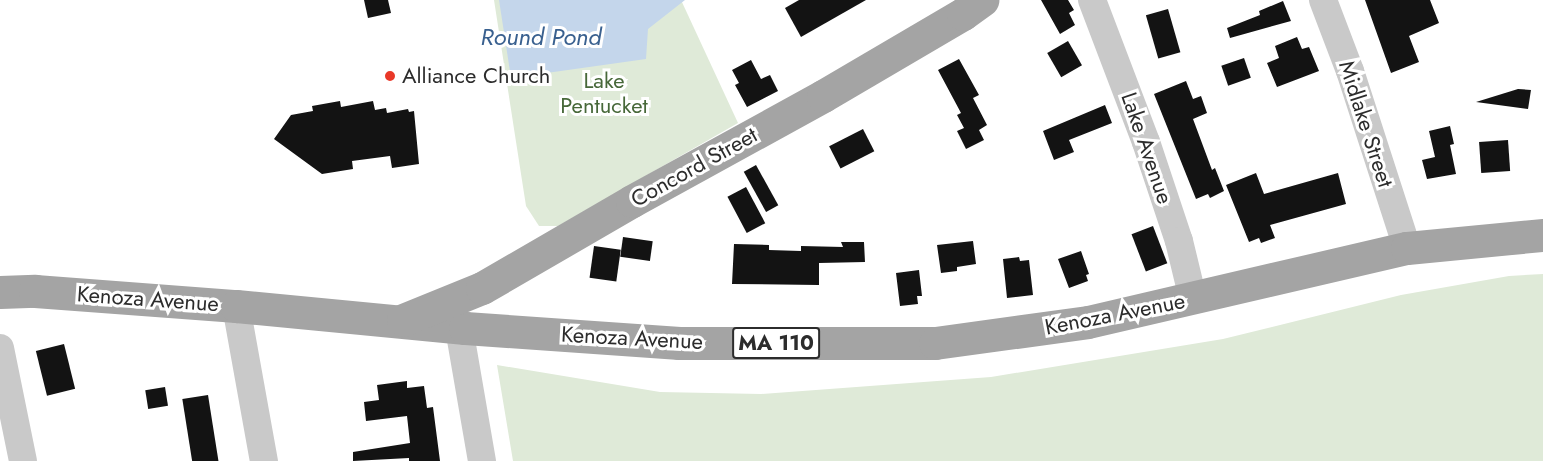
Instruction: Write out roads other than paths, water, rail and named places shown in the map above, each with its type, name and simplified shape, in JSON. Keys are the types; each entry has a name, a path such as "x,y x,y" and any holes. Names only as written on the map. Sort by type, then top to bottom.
{"main road":[{"name":"Concord Street","path":"399,322 482,288 632,201 823,96 963,14 982,0"},
{"name":"Kenoza Avenue","path":"0,292 35,291 236,306 459,328 679,343 935,343 1088,322 1193,300 1407,248 1543,235"}],"street":[{"name":"Lake Avenue","path":"1092,0 1146,142 1179,241 1193,300"},
{"name":"Midlake Street","path":"1323,0 1350,71 1407,248"},
{"path":"236,306 264,461"},
{"path":"459,328 482,461"},
{"path":"0,348 22,461"}],"water":[{"name":"Round Pond","path":"499,0 685,0 648,29 646,59 511,78"}],"place":[{"name":"Alliance Church","path":"390,76"}],"park label":[{"name":"Lake Pentucket","path":"604,92"}]}
